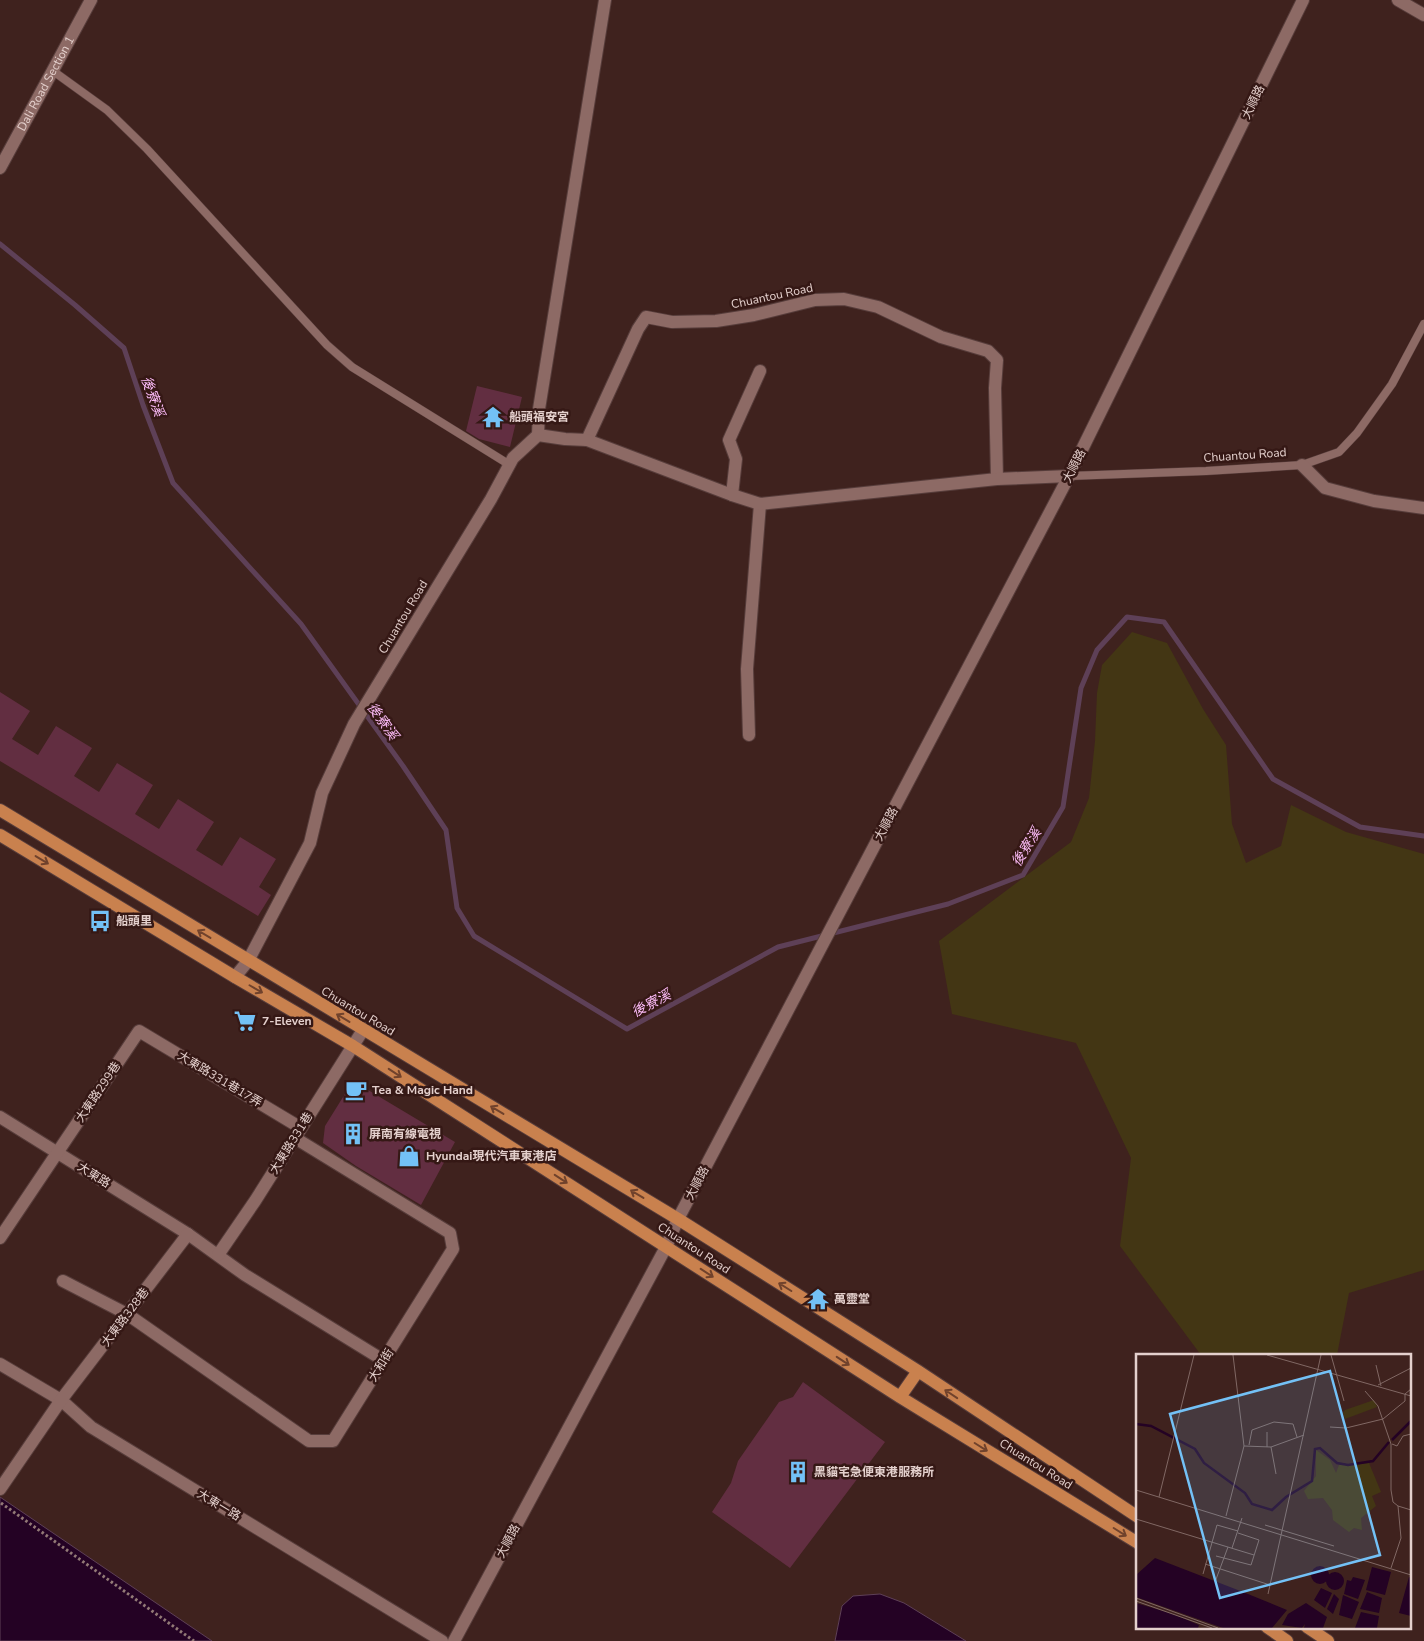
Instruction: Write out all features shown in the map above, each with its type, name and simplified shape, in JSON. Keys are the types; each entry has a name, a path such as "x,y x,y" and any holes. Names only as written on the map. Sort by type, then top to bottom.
{"main road":[{"name":"Chuantou Road","path":"0,810 678,1219 918,1371 1136,1516"},
{"name":"Chuantou Road","path":"0,835 235,978 353,1046 900,1397 1136,1542"},
{"path":"900,1397 918,1371"},
{"path":"1268,1628 1287,1641"},
{"path":"1308,1628 1328,1641"}],"street":[{"name":"Dali Road Section 1","path":"0,168 91,0"},
{"path":"538,435 539,409 605,0"},
{"name":"大順路","path":"454,1641 666,1246 678,1219 1069,476 1303,0"},
{"path":"1398,0 1424,15"},
{"name":"Chuantou Road","path":"587,440 638,329 646,317 672,322 716,321 754,315 815,300 844,299 878,307 941,337 988,351 997,360 995,388 997,479"},
{"path":"732,495 736,459 728,440 760,371"},
{"name":"Chuantou Road","path":"235,978 248,961 310,843 322,793 354,724 486,507 513,458 538,435 587,440 760,504 997,479 1069,476"},
{"path":"1302,465 1325,488 1374,501 1424,508"},
{"path":"749,735 747,669 760,504"},
{"name":"大東路331巷17弄","path":"139,1030 298,1133"},
{"name":"大東路299巷","path":"0,1238 139,1030"},
{"name":"大東路331巷","path":"218,1255 255,1201 363,1030"},
{"name":"大東路","path":"0,1117 188,1234 245,1275 384,1360"},
{"name":"大和街","path":"127,1314 309,1441 333,1441 453,1249 450,1233 298,1133"},
{"name":"大東路328巷","path":"0,1489 61,1400 188,1234"},
{"path":"63,1281 127,1314"},
{"name":"大東一路","path":"0,1364 61,1400 91,1427 442,1641"}],"lane":[{"path":"53,71 107,110 147,149 327,344 352,367 510,465"},
{"name":"Chuantou Road","path":"1069,476 1206,472 1302,465 1339,452 1357,433 1392,384 1424,324"}],"path":[{"path":"0,1503 194,1641"}],"shaded area":[{"path":"1132,632 1167,643 1203,709 1226,745 1232,824 1246,863 1281,846 1291,805 1346,832 1424,854 1424,1270 1349,1293 1337,1354 1200,1354 1120,1246 1131,1158 1076,1043 952,1014 939,941 1071,842 1089,798 1095,741 1097,693 1102,665"},
{"path":"0,1497 212,1641 0,1641"},
{"path":"880,1594 904,1603 966,1641 835,1641 842,1606 853,1596"}],"building":[{"name":"船頭福安宮","path":"477,386 522,397 510,447 479,439 466,431"},
{"path":"0,692 30,711 12,739 38,755 56,726 92,748 74,776 99,792 117,763 153,785 135,814 159,829 178,799 214,822 196,850 222,866 240,837 276,859 259,887 271,895 258,916 0,761"},
{"path":"353,1081 455,1142 421,1205 356,1166 323,1143 325,1126"},
{"name":"黑貓宅急便東港服務所","path":"803,1382 885,1442 790,1568 712,1512 731,1483 738,1461 779,1402 793,1397"}],"waterway":[{"name":"後寮溪","path":"0,244 124,348 143,405 173,483 301,624 403,766 446,830 457,908 474,936 627,1029 778,947 948,904 1023,875 1063,807 1081,688 1097,650 1127,617 1164,622 1273,779 1360,827 1424,836"}],"place":[{"name":"船頭福安宮","path":"493,417"},
{"name":"船頭里","path":"100,921"},
{"name":"7-Eleven","path":"245,1021"},
{"name":"Tea & Magic Hand","path":"356,1090"},
{"name":"屏南有線電視","path":"353,1134"},
{"name":"Hyundai現代汽車東港店","path":"409,1156"},
{"name":"萬靈堂","path":"818,1299"},
{"name":"黑貓宅急便東港服務所","path":"798,1472"}]}
